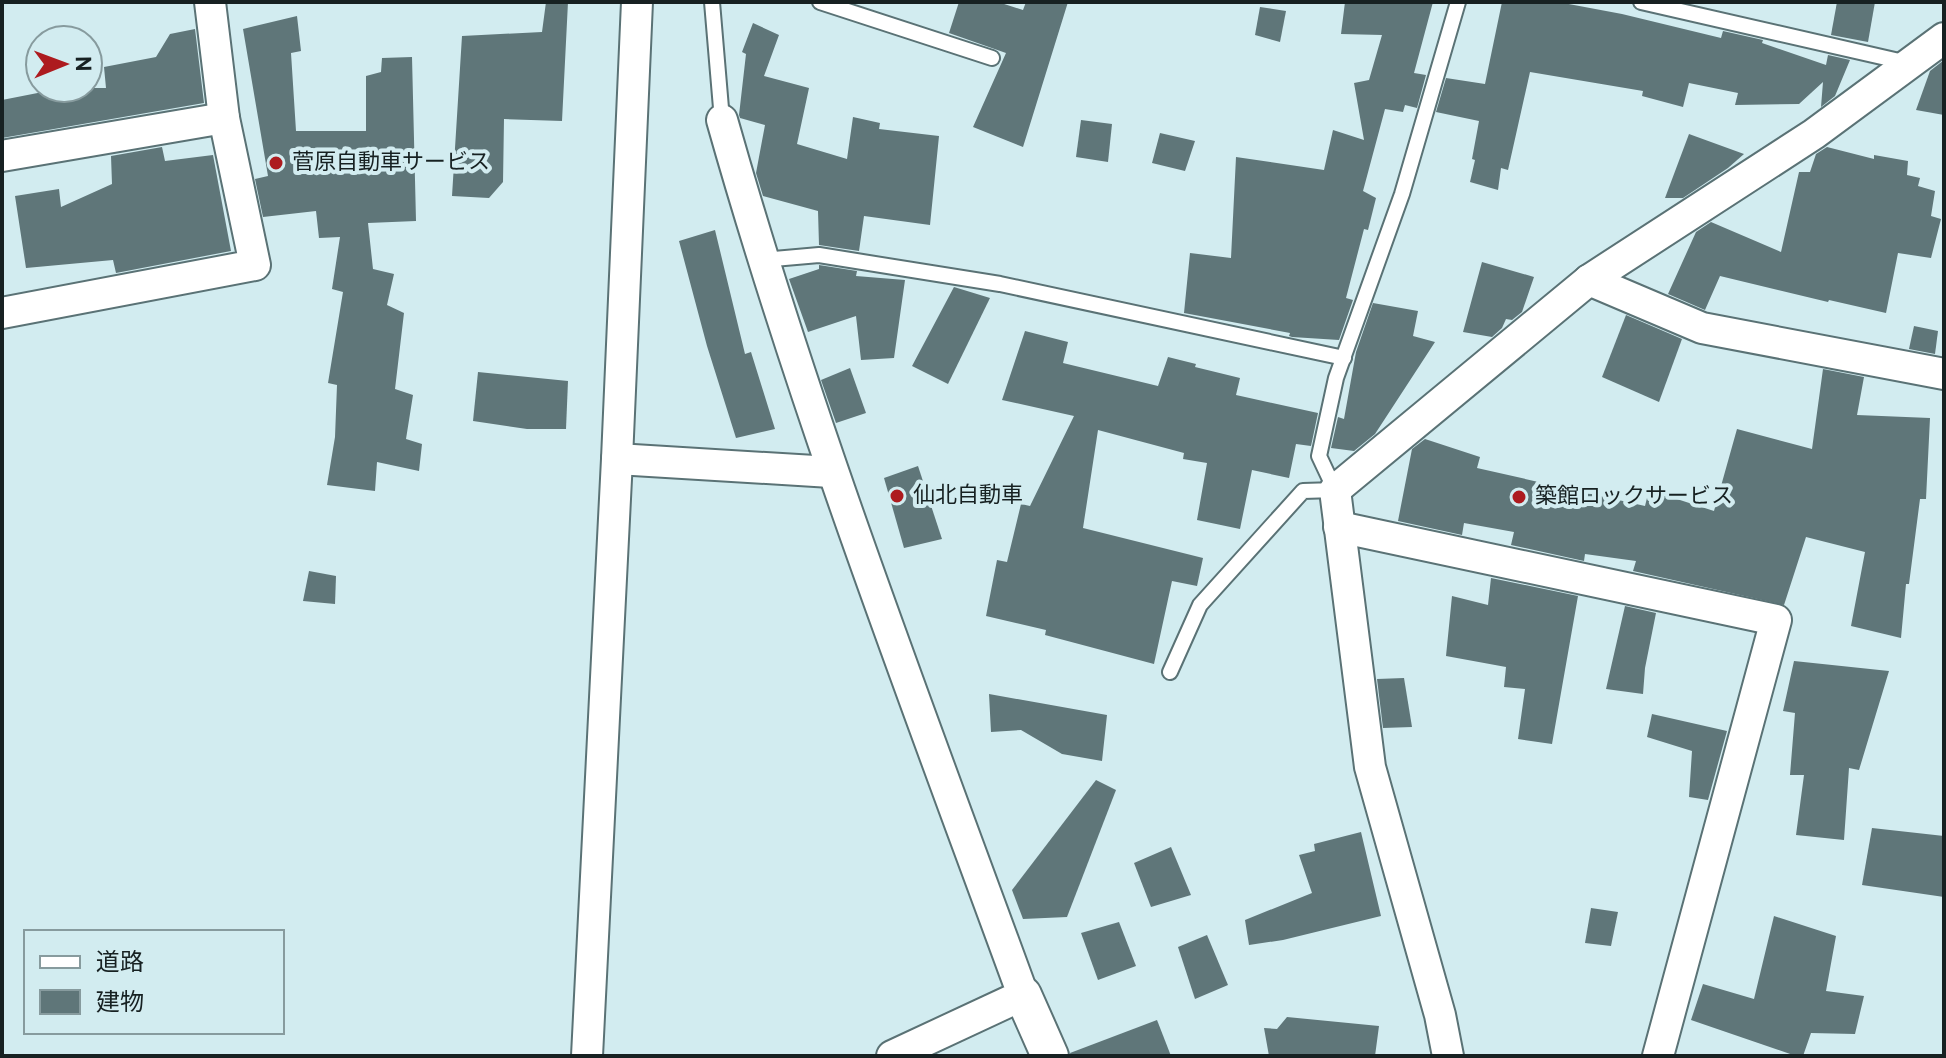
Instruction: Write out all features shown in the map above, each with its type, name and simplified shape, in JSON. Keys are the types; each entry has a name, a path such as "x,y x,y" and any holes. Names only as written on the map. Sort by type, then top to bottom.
{"street":[{"path":"2,313 255,265 224,118 210,2"},
{"path":"587,1056 637,2"},
{"path":"1448,1056 1440,1015 1370,767 1335,490 1589,280 1814,134 1944,38"},
{"path":"2,156 224,118"},
{"path":"722,120 762,261 831,472 1023,995 1050,1056"},
{"path":"1589,280 1702,328 1944,374"},
{"path":"617,459 831,472"},
{"path":"1339,527 1776,620 1658,1056"},
{"path":"892,1056 1023,995"}],"lane":[{"path":"712,2 722,120"},
{"path":"820,2 992,58"},
{"path":"1170,672 1200,605 1303,491 1335,490 1319,456 1336,378 1402,194 1458,2"},
{"path":"1641,2 1908,63"},
{"path":"762,261 819,255 1000,284 1344,358"}],"building":[{"path":"546,2 568,2 562,121 504,119 503,182 489,198 452,196 462,36 542,32"},
{"path":"959,2 998,2 1023,10 1026,2 1068,2 1023,147 973,127 1006,53 949,33"},
{"path":"1345,2 1433,2 1414,73 1426,75 1417,108 1405,105 1403,112 1385,109 1363,191 1376,198 1368,230 1364,229 1346,298 1353,300 1339,340 1292,337 1290,333 1184,313 1190,253 1231,258 1236,157 1324,170 1333,130 1364,140 1354,83 1369,80 1382,35 1341,34"},
{"path":"1502,2 1558,2 1721,38 1723,31 1763,40 1762,43 1826,65 1828,55 1850,60 1835,96 1821,107 1823,82 1799,104 1735,105 1738,93 1689,83 1683,107 1642,96 1643,91 1530,72 1508,170 1501,168 1498,190 1470,182 1479,121 1436,112 1446,78 1485,84"},
{"path":"1837,2 1875,2 1868,42 1831,35"},
{"path":"1260,7 1286,11 1280,42 1255,35"},
{"path":"297,16 301,51 291,53 296,131 366,131 366,76 381,72 382,58 412,57 416,221 368,223 373,269 394,274 387,305 404,313 395,389 413,395 406,439 422,444 419,471 377,462 375,491 327,485 335,437 337,385 328,383 343,292 332,289 340,237 319,238 316,211 263,217 255,179 268,176 243,29"},
{"path":"753,23 779,35 764,76 809,88 797,144 847,159 853,117 880,123 879,129 939,136 930,225 864,216 859,251 819,245 818,211 763,196 756,173 765,125 740,118 739,115 746,54 742,52"},
{"path":"195,29 204,103 2,138 2,100 24,96 24,104 104,104 104,67 156,57 170,34"},
{"path":"1944,60 1944,115 1916,110 1930,71"},
{"path":"1081,120 1112,124 1108,162 1076,157"},
{"path":"1160,133 1195,141 1185,171 1152,163"},
{"path":"1689,134 1744,154 1683,198 1665,198"},
{"path":"162,147 165,161 213,155 231,251 116,273 113,260 26,268 15,196 59,189 61,207 112,184 111,156"},
{"path":"1827,147 1874,159 1874,155 1908,161 1907,175 1920,178 1918,186 1935,191 1931,216 1941,219 1931,258 1898,253 1886,313 1720,276 1705,310 1668,294 1696,232 1711,222 1781,252 1799,172 1810,172 1816,154"},
{"path":"715,230 745,354 751,352 775,429 736,438 679,241"},
{"path":"1482,262 1534,277 1522,312 1512,320 1506,319 1492,337 1463,332"},
{"path":"819,265 857,271 856,276 905,280 894,358 861,360 856,316 808,332 789,279 819,269"},
{"path":"954,287 990,298 948,384 912,366"},
{"path":"1373,303 1418,311 1413,336 1435,342 1375,434 1354,451 1331,448 1338,417 1344,419 1356,352"},
{"path":"1626,315 1682,339 1659,402 1602,377"},
{"path":"1914,326 1938,331 1935,354 1909,349"},
{"path":"1025,331 1068,342 1063,363 1158,386 1168,357 1240,378 1236,395 1318,413 1311,446 1296,444 1289,478 1252,470 1240,529 1197,520 1207,463 1183,459 1184,453 1098,430 1083,528 1203,558 1197,586 1172,581 1154,664 1045,635 1046,630 986,616 997,560 1007,562 1021,504 1030,506 1074,416 1002,400"},
{"path":"850,368 866,413 836,423 821,380"},
{"path":"1823,369 1864,377 1857,415 1930,418 1926,499 1920,499 1901,638 1851,626 1865,552 1806,537 1784,605 1633,571 1636,561 1585,554 1584,561 1511,545 1514,532 1464,523 1462,535 1398,521 1412,449 1425,439 1480,457 1477,468 1645,506 1649,490 1714,511 1737,429 1812,449"},
{"path":"478,372 568,381 566,429 527,429 473,421"},
{"path":"918,466 942,539 904,548 884,478"},
{"path":"309,571 336,576 335,604 303,601"},
{"path":"1491,578 1578,596 1552,744 1518,739 1525,689 1504,687 1506,667 1446,656 1452,596 1488,605"},
{"path":"1625,606 1656,613 1643,694 1606,689"},
{"path":"1794,661 1889,671 1859,770 1849,768 1844,840 1796,835 1804,775 1790,775 1795,713 1783,711"},
{"path":"1404,678 1412,727 1383,728 1377,679"},
{"path":"989,694 1107,715 1102,761 1062,754 1021,730 991,732"},
{"path":"1652,714 1727,731 1708,800 1689,797 1692,751 1647,737"},
{"path":"1096,780 1116,790 1067,917 1023,919 1012,890"},
{"path":"1872,828 1944,836 1944,897 1862,885"},
{"path":"1361,832 1381,916 1283,940 1249,945 1245,920 1312,893 1299,855 1315,851 1314,844"},
{"path":"1171,847 1191,895 1151,907 1134,863"},
{"path":"1591,908 1618,912 1611,946 1585,943"},
{"path":"1774,916 1836,936 1826,991 1864,996 1855,1034 1811,1033 1803,1056 1796,1056 1691,1020 1703,984 1754,999"},
{"path":"1119,922 1136,966 1098,980 1081,933"},
{"path":"1207,935 1228,985 1195,999 1178,947"},
{"path":"1287,1017 1379,1026 1375,1056 1269,1056 1264,1028 1277,1029"},
{"path":"1157,1020 1171,1056 1071,1056 1070,1053"}],"place":[{"name":"菅原自動車サービス","path":"276,163"},
{"name":"仙北自動車","path":"897,496"},
{"name":"築館ロックサービス","path":"1519,497"}]}
